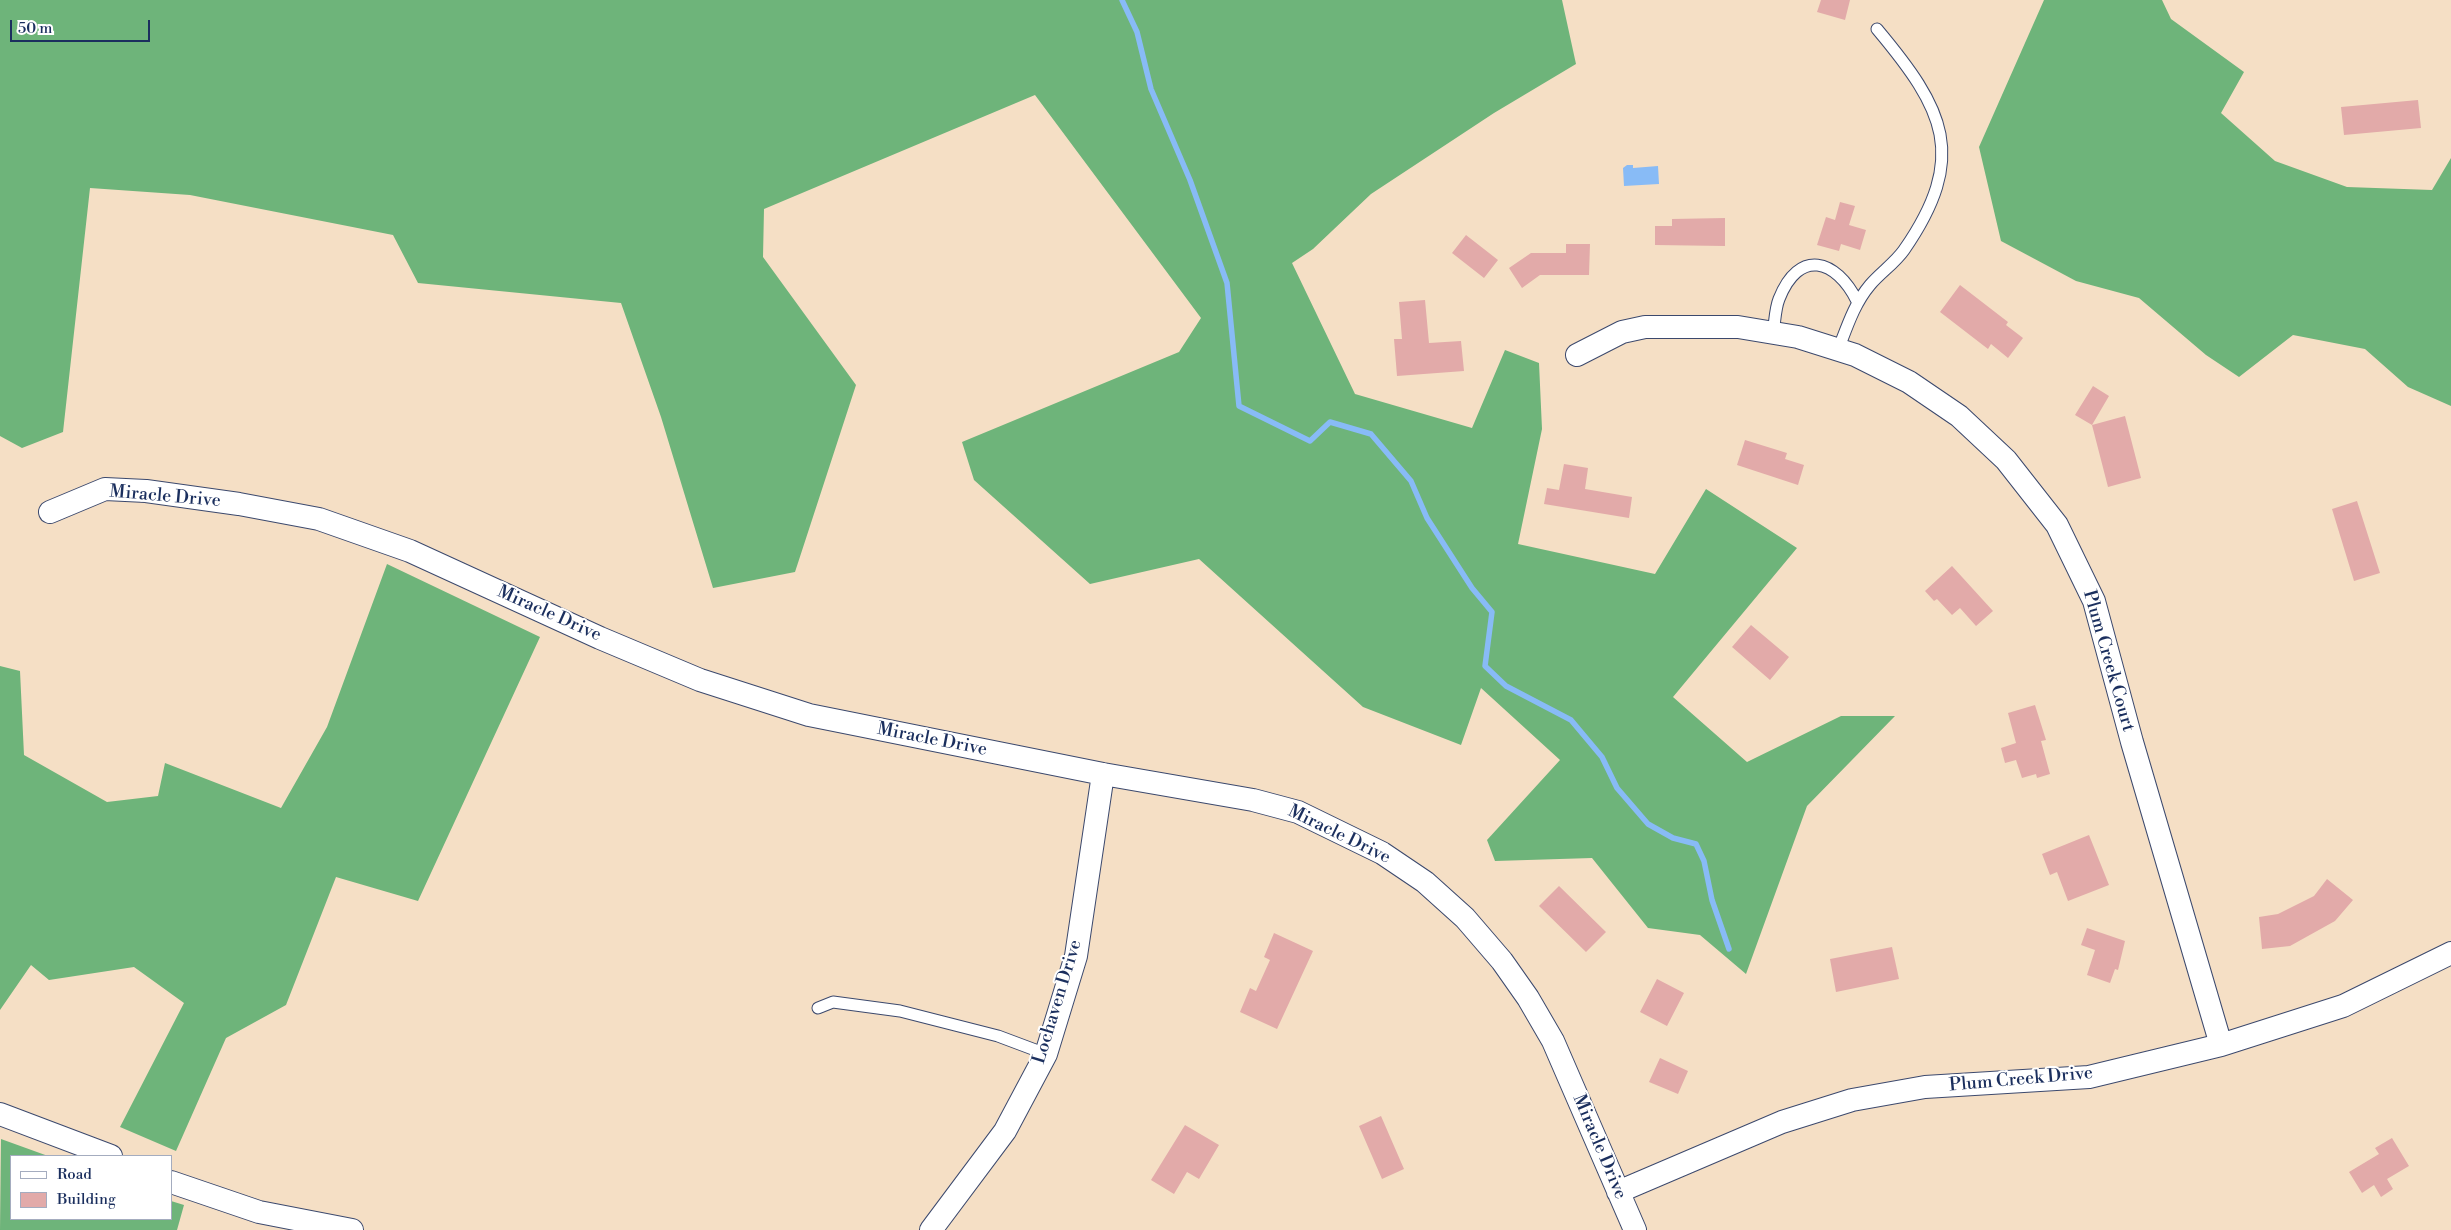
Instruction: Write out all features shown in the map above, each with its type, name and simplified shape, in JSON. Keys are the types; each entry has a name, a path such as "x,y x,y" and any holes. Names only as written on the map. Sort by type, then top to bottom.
{"street":[{"name":"Plum Creek Court","path":"1577,355 1622,332 1645,327 1738,327 1798,338 1855,355 1909,382 1959,416 2006,460 2057,525 2094,601 2132,742 2222,1045"},
{"name":"Miracle Drive","path":"50,512 105,489 146,491 240,504 319,519 410,551 600,638 709,683 809,715 1103,774 1253,800 1298,812 1382,853 1425,882 1465,918 1502,961 1528,998 1553,1041 1635,1230"},
{"name":"Lochaven Drive","path":"931,1230 1005,1131 1046,1054 1076,956 1103,774"},
{"name":"Plum Creek Drive","path":"1618,1192 1782,1122 1852,1100 1925,1087 2088,1077 2222,1045 2343,1006 2451,953"},
{"path":"0,1114 108,1155"},
{"path":"172,1182 260,1212 352,1230"}],"lane":[{"path":"1838,350 1857,301 1904,251 1933,201 1941,175 1942,146 1935,114 1924,91 1904,62 1877,29"},
{"path":"1773,333 1779,300 1788,282 1798,270 1808,265 1818,264 1840,274 1857,301"},
{"path":"818,1008 833,1002 900,1011 998,1036 1046,1054"}],"green space":[{"path":"0,0 1562,0 1576,64 1494,113 1371,194 1313,249 1292,263 1355,394 1472,428 1505,350 1539,363 1542,429 1518,544 1655,574 1706,489 1797,548 1673,697 1747,762 1841,716 1895,716 1807,806 1746,974 1700,935 1648,928 1592,858 1495,861 1487,840 1560,760 1481,688 1461,745 1363,707 1199,559 1090,584 974,480 962,442 1179,352 1201,318 1035,95 764,209 763,257 856,385 795,572 713,588 661,417 621,303 418,283 393,235 190,195 90,188 63,432 22,448 0,436"},
{"path":"2044,0 2162,0 2171,19 2244,72 2221,113 2275,161 2347,187 2432,190 2451,158 2451,406 2408,387 2365,349 2293,335 2239,377 2206,355 2139,298 2076,281 2001,241 1979,147"},
{"path":"387,564 540,637 418,901 336,877 286,1005 226,1038 176,1151 120,1127 184,1003 134,967 49,980 31,965 0,1010 0,666 20,671 24,755 107,802 158,796 165,763 281,808 327,727"},
{"path":"1,1139 45,1155 10,1155 10,1220 172,1220 172,1201 184,1205 177,1230 0,1230"}],"water":[{"path":"1627,165 1633,165 1633,168 1658,166 1659,184 1624,186 1623,168"}],"building":[{"path":"1821,0 1850,0 1845,20 1817,12"},
{"path":"2418,100 2421,128 2344,135 2341,107"},
{"path":"1840,202 1855,206 1849,225 1866,230 1860,250 1841,244 1839,251 1817,245 1826,217 1835,220"},
{"path":"1725,218 1725,246 1655,245 1655,226 1672,226 1672,219"},
{"path":"1466,235 1498,260 1484,278 1452,253"},
{"path":"1566,244 1590,244 1589,275 1540,275 1522,288 1509,268 1531,253 1566,253"},
{"path":"1960,285 2008,322 2006,325 2023,338 2008,358 1991,344 1988,349 1940,312"},
{"path":"1425,300 1429,343 1461,341 1464,371 1397,376 1394,339 1402,339 1399,302"},
{"path":"2093,386 2109,396 2092,425 2075,415"},
{"path":"2125,416 2141,478 2108,487 2092,425"},
{"path":"1745,440 1787,453 1785,459 1804,465 1798,485 1737,465"},
{"path":"1564,464 1588,468 1585,489 1632,497 1629,518 1544,504 1547,488 1559,490"},
{"path":"2357,501 2380,573 2354,581 2332,509"},
{"path":"1952,566 1993,611 1976,626 1960,608 1952,615 1937,599 1934,601 1925,591"},
{"path":"1751,625 1789,657 1770,680 1732,647"},
{"path":"2035,705 2046,740 2041,741 2050,774 2037,778 2036,774 2022,778 2016,760 2005,763 2001,748 2016,743 2008,713"},
{"path":"2089,835 2109,885 2068,901 2057,872 2050,875 2042,854"},
{"path":"2327,879 2353,900 2335,921 2290,946 2262,949 2259,917 2278,914 2314,896"},
{"path":"1559,886 1606,932 1586,952 1539,906"},
{"path":"2087,928 2125,941 2118,970 2115,969 2110,983 2087,975 2095,950 2081,945"},
{"path":"1274,933 1313,951 1277,1029 1240,1012 1250,988 1256,991 1270,960 1264,957"},
{"path":"1892,947 1899,979 1836,992 1830,959"},
{"path":"1657,979 1684,993 1667,1026 1640,1012"},
{"path":"1660,1058 1688,1071 1678,1094 1649,1082"},
{"path":"1381,1116 1404,1169 1382,1179 1359,1126"},
{"path":"1185,1125 1219,1145 1199,1179 1187,1172 1174,1194 1151,1180"},
{"path":"2392,1138 2409,1166 2387,1179 2393,1189 2381,1197 2374,1185 2362,1193 2349,1172 2379,1154 2375,1148"}],"waterway":[{"path":"1122,0 1137,32 1151,89 1190,180 1227,283 1239,406 1310,441 1330,422 1371,434 1411,481 1427,518 1472,588 1492,612 1485,666 1506,686 1571,720 1602,757 1617,788 1648,824 1673,838 1696,844 1704,861 1712,900 1729,949"}]}
